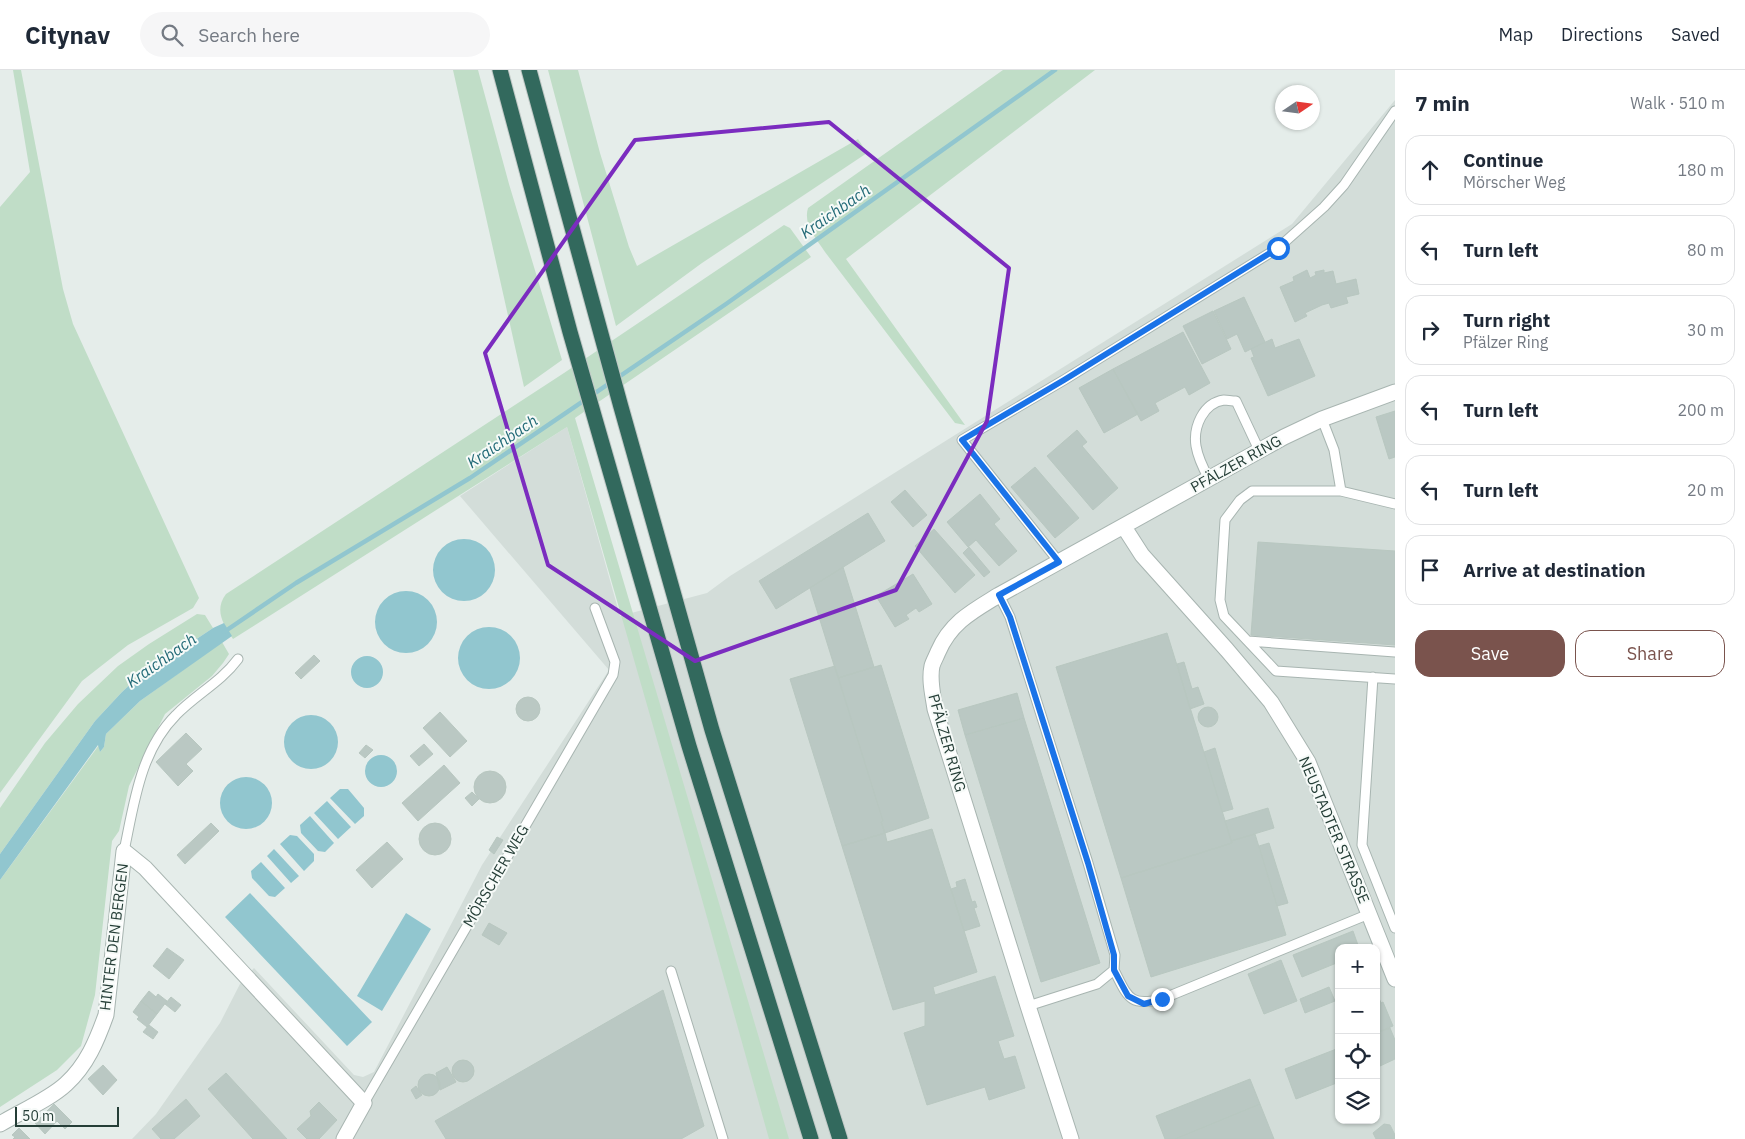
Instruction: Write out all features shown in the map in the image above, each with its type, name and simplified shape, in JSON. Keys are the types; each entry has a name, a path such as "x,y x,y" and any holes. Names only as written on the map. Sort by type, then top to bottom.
{"highway":[{"path":"500,70 570,332 688,746 811,1139"},
{"path":"529,70 595,314 712,730 840,1139"}],"street":[{"name":"PFÄLZER RING","path":"1071,1139 935,709 931,683 932,666 942,642 954,626 974,610 1259,450 1322,419 1395,392"},
{"name":"NEUSTADTER STRASSE","path":"1124,526 1142,555 1271,702 1308,762 1395,979"},
{"path":"124,851 145,868 364,1103"},
{"name":"HINTER DEN BERGEN","path":"0,1124 65,1085 84,1064 97,1040 106,1015 124,851"},
{"name":"MÖRSCHER WEG","path":"344,1139 364,1103"}],"lane":[{"path":"1059,562 962,440 1073,375 1278,248 1324,207 1344,185 1395,111"},
{"path":"1209,479 1200,462 1195,444 1197,426 1204,410 1222,400 1236,401 1259,450"},
{"path":"1322,419 1334,450 1341,491"},
{"path":"1395,504 1341,491 1252,491 1240,500 1225,520 1220,600 1224,616 1276,671 1395,679"},
{"path":"999,595 1010,617 1085,854 1114,955 1114,970 1128,996 1144,1004 1162,999 1370,914"},
{"name":"MÖRSCHER WEG","path":"364,1103 613,675 615,662 595,608"},
{"path":"1248,641 1395,652"},
{"path":"124,851 142,773 154,745 175,716 229,672 238,659"},
{"path":"1373,678 1362,845 1395,928"},
{"path":"1028,1006 1096,984 1114,970"},
{"path":"671,972 723,1139"}],"highlighted area":[{"path":"829,122 1009,268 987,421 896,590 695,661 548,565 485,353 635,140"}],"shaded area":[{"path":"1395,100 1395,1139 132,1139 156,1114 220,1023 240,984 254,968 354,1075 363,1077 374,1072 482,865 609,670 460,496 567,427 620,616 707,593 730,576 1292,224"}],"green space":[{"path":"13,70 21,70 63,289 73,324 199,598 193,608 128,645 82,681 0,793 0,207 30,172"},
{"path":"453,70 478,70 509,184 562,360 524,387"},
{"path":"548,70 578,70 600,153 629,247 637,266 858,139 867,153 702,263 616,326"},
{"path":"1003,70 1095,70 846,259 965,425 955,423 825,252 811,231 807,214 808,208"},
{"path":"784,225 790,228 811,257 575,418 789,1139 769,1139 567,427 233,639 223,622 220,611 222,600 226,594 564,373"},
{"path":"197,614 205,615 213,628 135,680 122,692 95,721 0,854 0,808 45,743 78,704 118,666"},
{"path":"222,642 229,654 212,676 165,714 129,786 119,831 112,841 95,995 81,1046 57,1070 0,1107 0,880 99,745 100,752 104,747 106,734 140,701"}],"water":[{"path":"464,539 476,541 486,548 493,558 495,570 493,582 486,592 476,599 464,601 452,599 442,592 435,582 433,570 435,558 442,548 452,541"},
{"path":"406,591 418,593 428,600 435,610 437,622 435,634 428,644 418,651 406,653 394,651 384,644 377,634 375,622 377,610 384,600 394,593"},
{"path":"224,623 232,636 140,701 106,734 104,747 100,752 98,745 0,880 0,854 95,721 135,680 213,628"},
{"path":"489,627 501,629 511,636 518,646 520,658 518,670 511,680 501,687 489,689 477,687 467,680 460,670 458,658 460,646 467,636 477,629"},
{"path":"367,656 373,657 378,661 382,666 382,678 378,683 373,687 367,688 361,687 356,683 352,678 351,672 352,666 356,661 361,657"},
{"path":"306,715 316,715 326,719 334,727 338,742 334,757 326,765 316,769 306,769 296,765 288,757 284,747 284,737 288,727 296,719"},
{"path":"381,755 387,756 392,760 396,765 396,777 392,782 387,786 381,787 375,786 370,782 366,777 365,771 366,765 370,760 375,756"},
{"path":"246,777 256,779 264,785 270,793 272,803 270,813 264,821 256,827 246,829 236,827 228,821 222,813 220,803 222,793 228,785 236,779"},
{"path":"340,789 348,789 364,808 364,816 355,824 330,798"},
{"path":"327,801 351,827 338,839 314,813"},
{"path":"310,816 334,843 325,852 318,851 301,833 300,825"},
{"path":"290,835 297,836 314,854 314,861 304,871 280,844"},
{"path":"274,849 299,876 291,883 267,856"},
{"path":"261,862 285,888 275,897 269,896 252,878 251,871"},
{"path":"250,893 372,1022 347,1046 225,917"},
{"path":"406,913 431,929 382,1011 357,996"}],"building":[{"path":"1307,270 1310,278 1316,275 1315,272 1333,271 1336,284 1356,279 1359,294 1346,297 1348,303 1331,308 1329,303 1322,305 1305,313 1307,316 1295,322 1280,287 1294,281 1293,277"},
{"path":"1244,297 1265,342 1245,352 1237,334 1227,339 1214,311"},
{"path":"1213,311 1231,349 1202,364 1183,326"},
{"path":"1183,332 1210,383 1189,395 1185,387 1155,403 1159,411 1141,421 1113,369"},
{"path":"1272,339 1275,348 1299,339 1315,376 1268,396 1251,358 1254,357 1251,349"},
{"path":"1113,369 1138,414 1104,433 1079,388"},
{"path":"1395,411 1395,457 1389,459 1376,417"},
{"path":"1077,430 1087,442 1082,446 1118,488 1093,510 1047,456"},
{"path":"1035,467 1079,518 1055,538 1011,487"},
{"path":"905,490 927,515 913,527 891,502"},
{"path":"980,494 1000,519 994,524 1017,551 999,566 976,540 968,547 947,522"},
{"path":"868,513 885,541 776,609 759,581"},
{"path":"934,529 975,575 955,593 915,546"},
{"path":"1258,542 1395,551 1395,645 1251,635"},
{"path":"969,547 990,572 984,577 963,553"},
{"path":"843,567 874,667 838,678 810,588"},
{"path":"913,574 932,604 919,612 916,608 906,615 909,619 895,627 876,596"},
{"path":"1167,633 1232,843 1121,878 1056,667"},
{"path":"314,655 320,661 301,679 295,673"},
{"path":"1184,662 1192,689 1198,687 1204,704 1190,709 1177,664"},
{"path":"881,665 929,818 885,833 881,822 883,821 838,678"},
{"path":"835,666 883,821 881,822 885,833 842,846 790,679"},
{"path":"1017,693 1024,718 965,735 958,710"},
{"path":"528,697 537,700 540,709 537,718 528,721 519,718 516,709 519,700"},
{"path":"1208,707 1215,710 1218,717 1215,724 1208,727 1201,724 1198,717 1201,710"},
{"path":"440,712 467,741 450,757 423,728"},
{"path":"1024,718 1100,963 1041,982 965,735"},
{"path":"186,733 202,749 186,764 193,771 178,786 156,762"},
{"path":"424,744 433,754 419,766 410,756"},
{"path":"366,745 373,750 365,758 359,753"},
{"path":"1215,748 1233,809 1222,812 1204,752"},
{"path":"444,765 460,783 418,821 402,803"},
{"path":"490,771 496,772 501,776 505,781 505,793 501,798 496,802 490,803 484,802 479,798 475,793 474,787 475,781 479,776 484,772"},
{"path":"472,792 479,799 472,806 465,798"},
{"path":"1268,808 1274,828 1231,841 1225,821"},
{"path":"211,823 219,831 185,864 177,855"},
{"path":"435,823 441,824 446,828 450,833 450,845 446,850 441,854 435,855 429,854 424,850 420,845 419,839 420,833 424,828 429,824"},
{"path":"932,829 977,972 933,987 935,995 995,976 1014,1036 998,1041 1004,1059 1015,1056 1025,1088 989,1100 985,1087 927,1105 904,1033 925,1026 925,1001 893,1010 842,846 885,833 887,842"},
{"path":"1255,834 1286,935 1151,977 1121,878"},
{"path":"497,837 503,840 494,854 489,850"},
{"path":"387,842 403,859 372,888 356,870"},
{"path":"1269,843 1288,903 1277,906 1259,846"},
{"path":"965,879 972,902 975,901 977,907 974,908 980,926 964,931 951,889 957,887 956,882"},
{"path":"489,923 507,933 499,945 482,935"},
{"path":"1353,931 1358,944 1335,944 1335,964 1302,977 1293,955"},
{"path":"167,948 184,960 169,979 153,966"},
{"path":"1281,960 1297,1001 1264,1014 1248,974"},
{"path":"1329,987 1335,1001 1305,1013 1300,999"},
{"path":"663,990 704,1126 681,1139 446,1139 435,1121"},
{"path":"149,991 156,997 158,994 167,1001 157,1014 141,1001"},
{"path":"171,997 181,1005 175,1012 165,1004"},
{"path":"141,1001 157,1014 147,1027 137,1019 139,1017 133,1012"},
{"path":"1380,1001 1381,1003 1383,1002 1393,1026 1380,1031"},
{"path":"149,1025 158,1032 153,1039 143,1032"},
{"path":"1390,1028 1395,1040 1395,1059 1380,1066 1380,1034 1380,1032"},
{"path":"1335,1050 1335,1084 1296,1099 1285,1069"},
{"path":"463,1060 471,1063 474,1071 471,1079 463,1082 455,1079 452,1071 455,1063"},
{"path":"103,1065 117,1080 103,1095 88,1079"},
{"path":"447,1067 456,1082 440,1090 436,1073"},
{"path":"226,1073 287,1139 253,1139 208,1089"},
{"path":"429,1074 437,1077 440,1085 437,1093 429,1096 421,1093 418,1085 421,1077"},
{"path":"1250,1079 1260,1104 1175,1139 1165,1139 1156,1116"},
{"path":"416,1086 422,1095 416,1099 411,1090"},
{"path":"186,1099 200,1116 174,1139 161,1139 152,1129"},
{"path":"319,1102 337,1120 319,1139 307,1139 297,1129 311,1116 310,1111"},
{"path":"54,1104 72,1122 65,1129 57,1121 45,1134 35,1123"},
{"path":"1260,1104 1274,1139 1175,1139"},
{"path":"1384,1124 1390,1125 1395,1139 1376,1139 1373,1133"},
{"path":"19,1128 30,1139 13,1139 15,1137 12,1135"}],"waterway":[{"name":"Kraichbach","path":"224,632 296,583 470,478 726,304 1055,70"}],"route":[{"path":"1162,999 1144,1004 1128,996 1114,970 1114,955 1088,863 1010,617 999,595 1059,562 962,440 1064,380 1278,248"}]}
